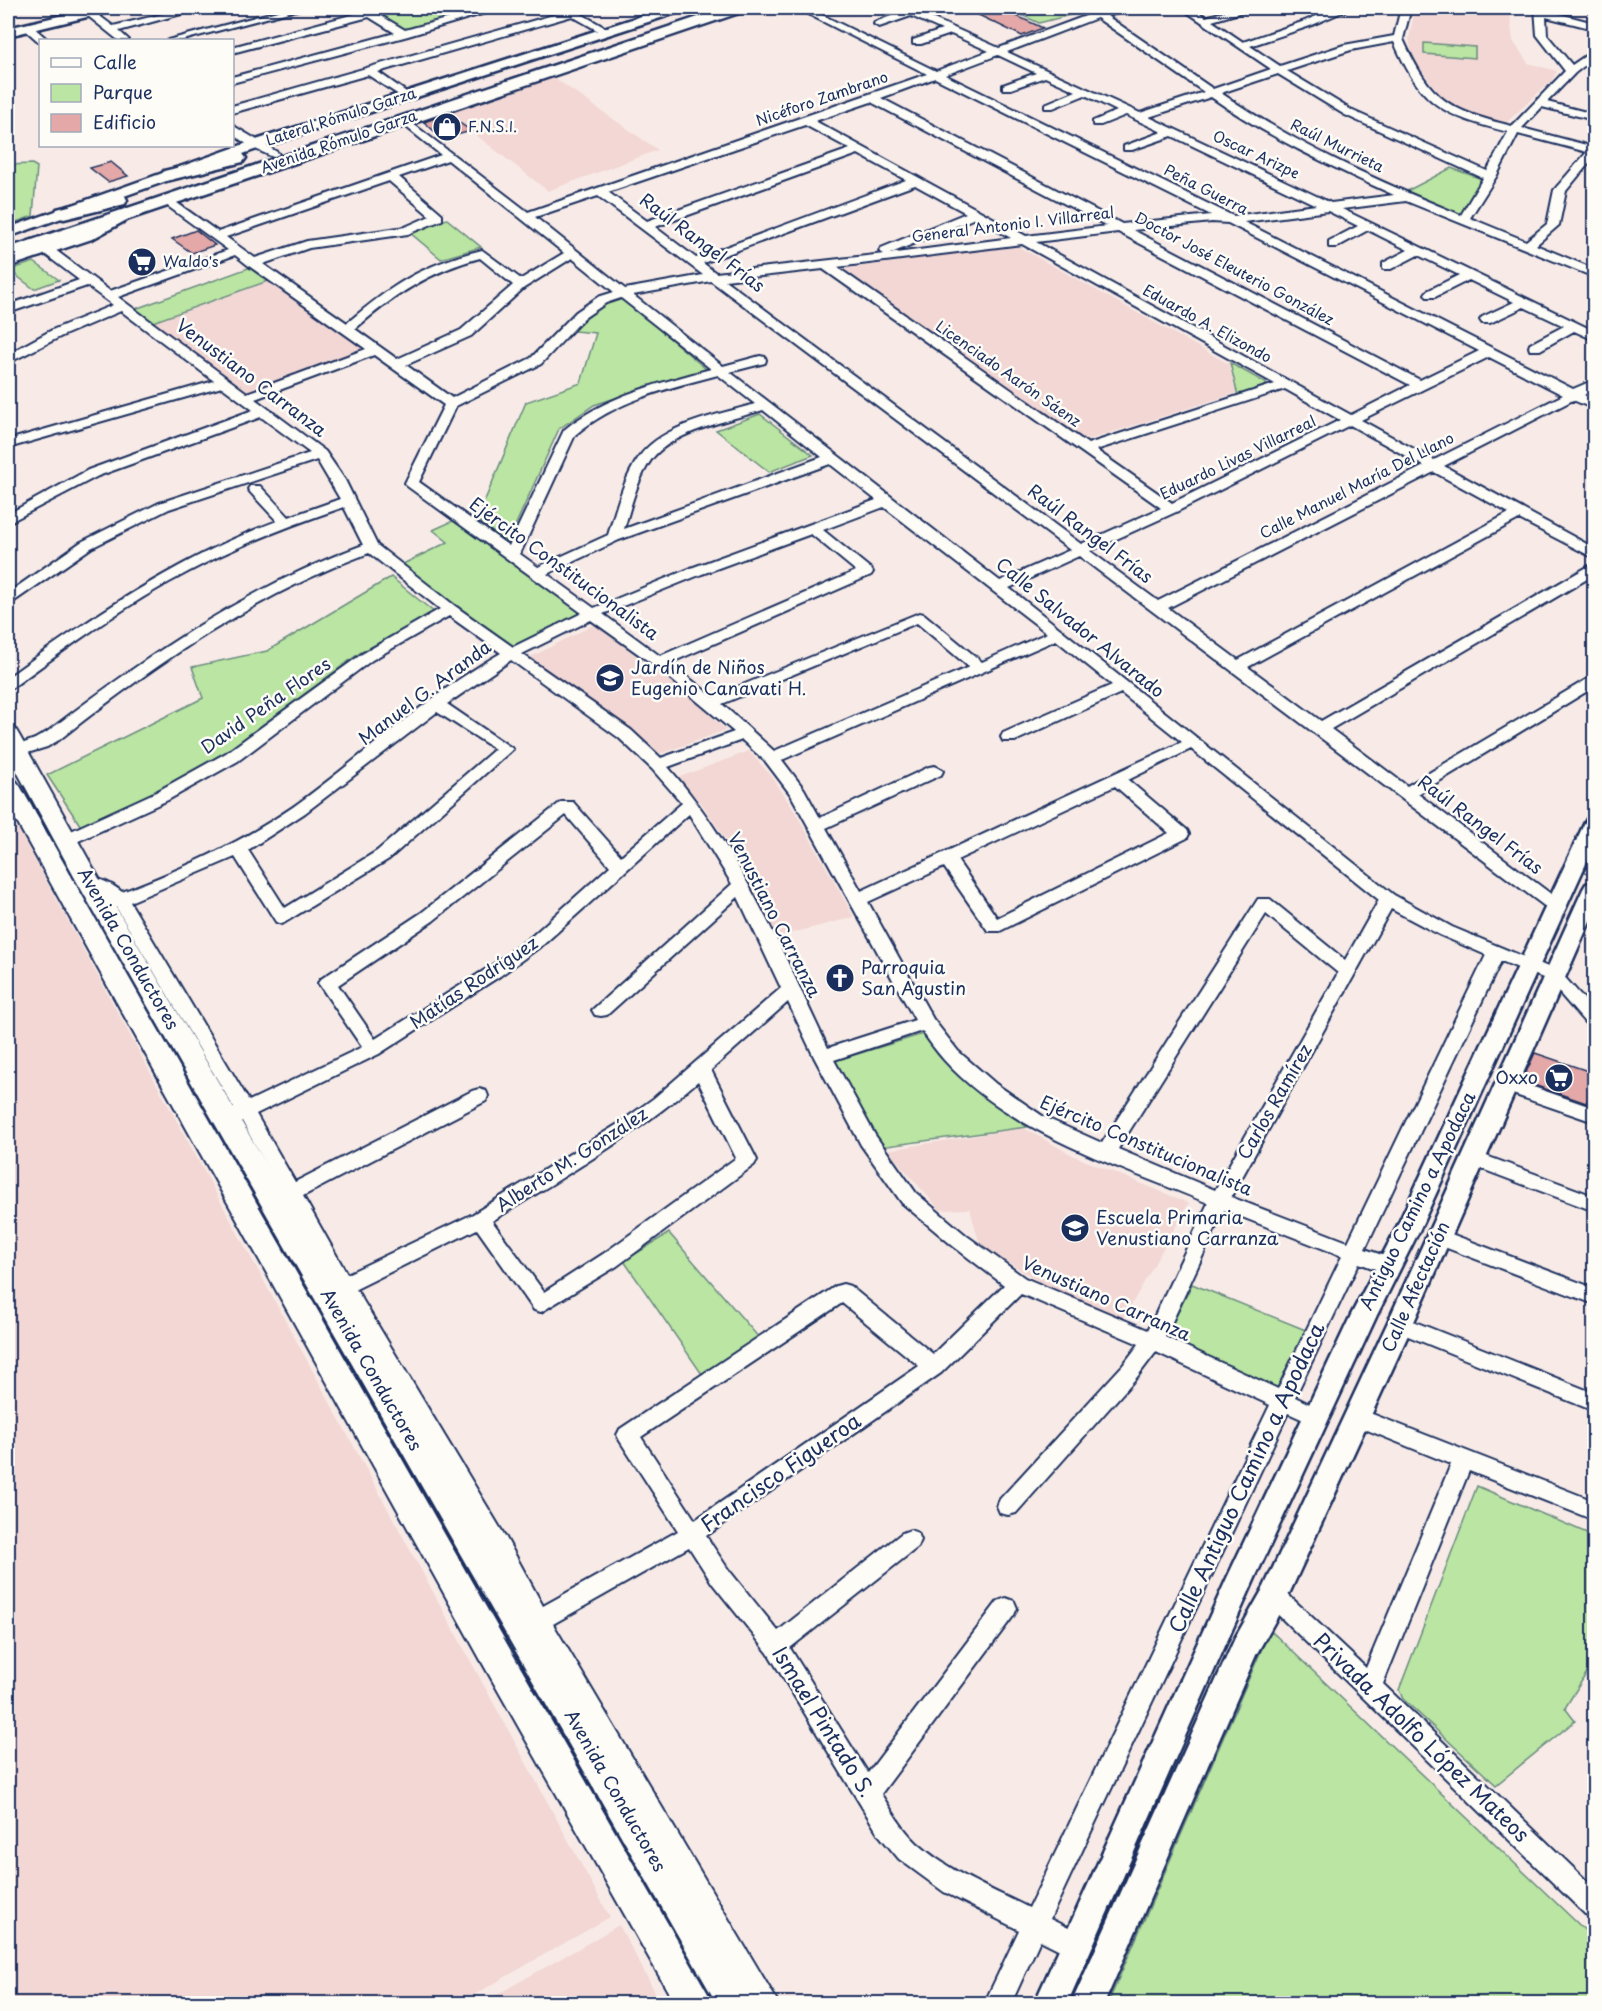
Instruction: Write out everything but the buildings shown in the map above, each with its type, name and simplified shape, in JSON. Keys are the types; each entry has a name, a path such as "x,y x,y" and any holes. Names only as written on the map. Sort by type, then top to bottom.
{"main road":[{"name":"Avenida Rómulo Garza","path":"8,254 127,214 168,188 237,158 273,154 714,8"},
{"name":"Avenida Rómulo Garza","path":"8,243 168,188 404,120 739,8"},
{"path":"606,31 647,30"},
{"path":"448,82 464,90"},
{"path":"64,213 168,188"},
{"name":"Avenida Conductores","path":"11,747 66,840 104,896 237,1115 335,1289 531,1625 760,2002"},
{"name":"Avenida Conductores","path":"8,786 495,1654 696,2004"}],"street":[{"path":"8,26 84,9 107,8"},
{"path":"111,30 198,8"},
{"path":"177,39 298,8"},
{"path":"234,79 497,8"},
{"name":"Lateral Rómulo Garza","path":"168,188 255,145 677,8"},
{"name":"Peña Guerra","path":"801,8 1231,220 1594,405"},
{"name":"Nicéforo Zambrano","path":"527,216 872,98 999,50 1093,11 1125,8"},
{"path":"1186,8 1280,70 1371,124 1490,177"},
{"path":"1205,20 1245,8"},
{"path":"1244,45 1306,24 1343,8"},
{"path":"1406,8 1398,39 1426,90 1436,100 1457,114 1594,150 1581,173 1560,190 1552,225 1528,246"},
{"path":"8,32 84,9"},
{"path":"84,9 123,39"},
{"path":"234,49 366,10 405,33"},
{"path":"234,109 370,71 389,56 568,10 606,31"},
{"path":"879,24 907,10"},
{"name":"Oscar Arizpe","path":"907,10 999,50 1369,225 1594,336"},
{"path":"1571,71 1542,36 1540,10 1594,26"},
{"name":"Raúl Murrieta","path":"1093,11 1246,116 1308,151 1407,197 1594,273"},
{"path":"27,27 42,39"},
{"path":"917,42 951,30"},
{"path":"1140,117 1214,94 1348,47 1398,39"},
{"path":"369,44 389,56"},
{"path":"1462,220 1490,177 1514,130 1571,71 1594,53"},
{"path":"370,71 405,96"},
{"path":"1007,87 1047,73"},
{"path":"1049,106 1086,91"},
{"name":"Doctor José Eleuterio González","path":"872,98 1421,386"},
{"path":"1539,103 1594,117"},
{"path":"1096,123 1126,111"},
{"name":"Calle Salvador Alvarado","path":"404,120 886,501 999,587 1388,899 1418,917 1554,976"},
{"name":"Eduardo A. Elizondo","path":"804,120 1594,554"},
{"path":"234,129 255,145 273,154"},
{"path":"1128,148 1173,132"},
{"path":"646,226 859,150"},
{"path":"217,236 450,156"},
{"path":"253,263 296,247 393,234 438,217 390,176"},
{"path":"696,262 915,181"},
{"path":"168,188 217,236 451,404"},
{"name":"Raúl Rangel Frías","path":"601,192 1156,608 1321,728 1557,907"},
{"name":"General Antonio I. Villarreal","path":"451,404 536,361 580,315 602,300 622,292 714,277 1205,218 1231,220 1407,197"},
{"path":"8,233 64,213"},
{"path":"8,263 114,224 127,214"},
{"path":"861,261 975,214"},
{"path":"1333,244 1369,225"},
{"name":"Venustiano Carranza","path":"46,249 320,454 338,480 371,547 450,609 611,723 658,765 691,803 741,885 823,1057 868,1140 909,1198 960,1241 1018,1284 1153,1341 1317,1417"},
{"path":"8,359 115,301 236,250"},
{"path":"1387,266 1418,250"},
{"path":"398,364 466,333 520,285 572,253"},
{"path":"348,328 395,288 424,271 465,258 482,254 520,285"},
{"name":"Licenciado Aarón Sáenz","path":"826,265 1171,510"},
{"path":"1431,294 1468,275"},
{"path":"8,309 88,281"},
{"path":"1486,320 1524,302"},
{"path":"1534,347 1574,327"},
{"path":"246,398 377,349"},
{"name":"Eduardo Livas Villarreal","path":"999,587 1171,510 1488,352"},
{"path":"512,555 569,433 580,422 623,401 760,360"},
{"path":"8,444 225,382"},
{"name":"Calle Manuel María Del Llano","path":"1156,608 1594,384"},
{"path":"1085,449 1284,385"},
{"name":"Ejército Constitucionalista","path":"451,404 412,483 659,662 711,703 772,758 798,793 927,1023 951,1056 988,1089 1037,1122 1219,1200 1389,1266"},
{"path":"614,537 640,466 651,450 675,436 766,405"},
{"path":"10,512 93,473 264,411"},
{"path":"8,599 86,545 124,524 164,506 320,454"},
{"path":"538,573 614,537 833,458"},
{"path":"255,489 286,522"},
{"path":"8,684 98,619 158,582 214,553 286,522 347,501"},
{"name":"Manuel G. Aranda","path":"104,896 178,877 239,849 303,807 367,760 436,704 510,653 595,614 886,501"},
{"path":"1237,667 1519,513"},
{"path":"659,662 866,572 814,529"},
{"path":"11,747 41,743 53,736 166,652 216,620 301,574 371,547"},
{"path":"1321,728 1594,569"},
{"name":"David Peña Flores","path":"66,840 162,796 232,757 367,657 450,609"},
{"path":"711,703 919,617 981,669"},
{"path":"772,758 1056,635"},
{"path":"1407,793 1594,681"},
{"path":"1009,737 1123,686"},
{"path":"239,849 282,918 383,855 505,749 436,704"},
{"path":"658,765 746,733"},
{"path":"858,900 1192,743"},
{"path":"816,826 934,771"},
{"path":"947,859 994,927 1181,834 1117,779"},
{"name":"Matías Rodríguez","path":"237,1115 373,1049 452,1001 538,940 691,803"},
{"path":"373,1049 327,983 427,917 567,806 621,867"},
{"name":"Antiguo Camino a Apodaca","path":"1241,1578 1594,824"},
{"path":"601,1010 741,885"},
{"path":"1594,889 1554,976 1594,1021"},
{"name":"Carlos Ramírez","path":"1008,1506 1130,1371 1153,1341 1219,1200 1388,899"},
{"path":"1106,1152 1264,903 1348,972"},
{"name":"Calle Antiguo Camino a Apodaca","path":"997,2004 1496,952"},
{"name":"Calle Afectación","path":"1274,1596 1508,1085 1554,976"},
{"name":"Alberto M. González","path":"335,1289 480,1219 625,1129 661,1103 791,989"},
{"path":"823,1057 927,1023"},
{"path":"480,1219 541,1304 609,1260 747,1160 701,1069"},
{"path":"1508,1085 1594,1115"},
{"path":"283,1197 479,1096"},
{"path":"1473,1158 1594,1204"},
{"path":"1438,1237 1594,1296"},
{"name":"Francisco Figueroa","path":"531,1625 692,1534 934,1367 1018,1284"},
{"name":"Ismael Pintado S.","path":"934,1367 843,1292 628,1435 720,1576 776,1646 888,1827 908,1851 954,1884 1076,1945"},
{"path":"1400,1324 1594,1402"},
{"path":"1357,1417 1594,1512"},
{"path":"1370,1687 1463,1460"},
{"path":"776,1646 910,1540"},
{"name":"Calle Antiguo Camino a Apodaca","path":"1050,2004 1241,1578"},
{"name":"Privada Adolfo López Mateos","path":"1241,1578 1274,1596 1594,1905"},
{"path":"1087,2004 1245,1647 1274,1596"},
{"path":"868,1792 1006,1608"}],"shaded area":[{"path":"1415,8 1509,8 1513,41 1528,63 1557,71 1552,80 1507,122 1471,117 1448,105 1410,55 1412,54 1409,39"},
{"path":"550,75 658,150 548,191 445,111"},
{"path":"1011,246 1019,247 1229,364 1236,393 1091,439 1083,438 935,336 844,269"},
{"path":"267,282 366,348 248,392 154,322"},
{"name":"Jardín de Niños Eugenio Canavati H.","path":"595,624 689,696 726,730 654,756 629,729 527,659"},
{"path":"749,751 773,778 797,815 854,917 777,937 732,849 702,804 677,778"},
{"path":"8,811 610,1917 460,2003 8,2003"},
{"name":"Escuela Primaria Venustiano Carranza","path":"1024,1128 1074,1156 1189,1203 1121,1323 1066,1298 980,1245 970,1209 940,1210 887,1150"},
{"path":"619,1925 661,2003 482,2003 581,1947"}],"green space":[{"path":"369,8 453,8 463,14 403,30"},
{"path":"1006,8 1075,8 1082,12 1039,23"},
{"path":"1424,43 1475,47 1475,58 1424,54"},
{"path":"32,164 37,167 33,216 8,225 8,165"},
{"path":"1451,168 1482,179 1473,202 1462,215 1407,191"},
{"path":"447,219 481,247 441,259 409,232"},
{"path":"34,262 59,280 34,289 9,270"},
{"path":"251,267 268,281 153,322 135,309"},
{"path":"620,296 706,369 594,405 559,429 507,544 477,519 526,402 581,383 596,333 573,331 598,307"},
{"path":"1230,363 1266,383 1266,386 1238,396"},
{"path":"760,414 813,455 769,472 716,430"},
{"path":"455,520 583,614 506,649 401,565 448,542 433,530"},
{"path":"391,577 435,613 360,653 192,777 82,828 47,775 203,698 192,667 267,651"},
{"path":"923,1034 971,1085 1027,1127 880,1147 834,1061"},
{"path":"669,1233 761,1340 706,1380 624,1261"},
{"path":"1192,1284 1308,1331 1278,1394 1162,1345"},
{"path":"1477,1486 1594,1536 1594,1667 1586,1674 1565,1708 1575,1721 1496,1785 1403,1699 1399,1690"},
{"path":"1270,1630 1594,1939 1594,2003 1108,2003"}],"place":[{"name":"F.N.S.I.","path":"447,127"},
{"name":"Waldo's","path":"142,262"},
{"name":"Jardín de Niños Eugenio Canavati H.","path":"610,678"},
{"name":"Parroquia San Agustin","path":"840,978"},
{"name":"Oxxo","path":"1559,1078"},
{"name":"Escuela Primaria Venustiano Carranza","path":"1075,1228"}]}
